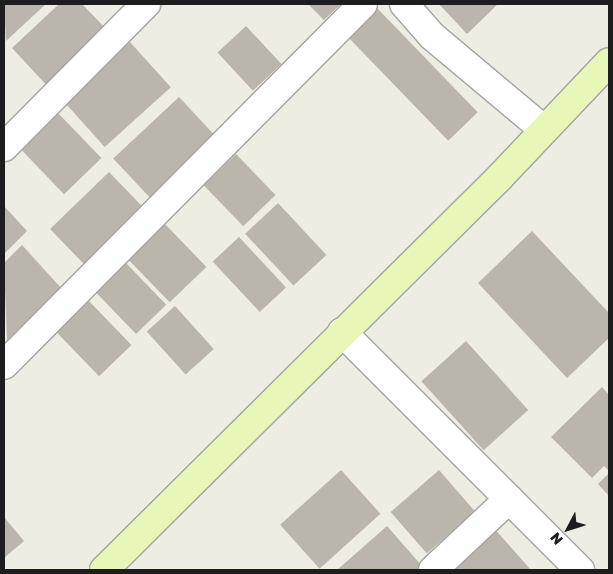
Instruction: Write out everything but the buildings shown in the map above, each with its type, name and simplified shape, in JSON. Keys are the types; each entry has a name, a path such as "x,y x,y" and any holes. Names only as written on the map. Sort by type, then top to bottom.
{"street":[{"path":"4,148 146,4"},
{"path":"4,365 363,4"},
{"path":"408,5 432,36 544,130"},
{"path":"104,570 544,130 609,62"},
{"path":"342,332 580,570"},
{"path":"433,570 509,499"}]}
